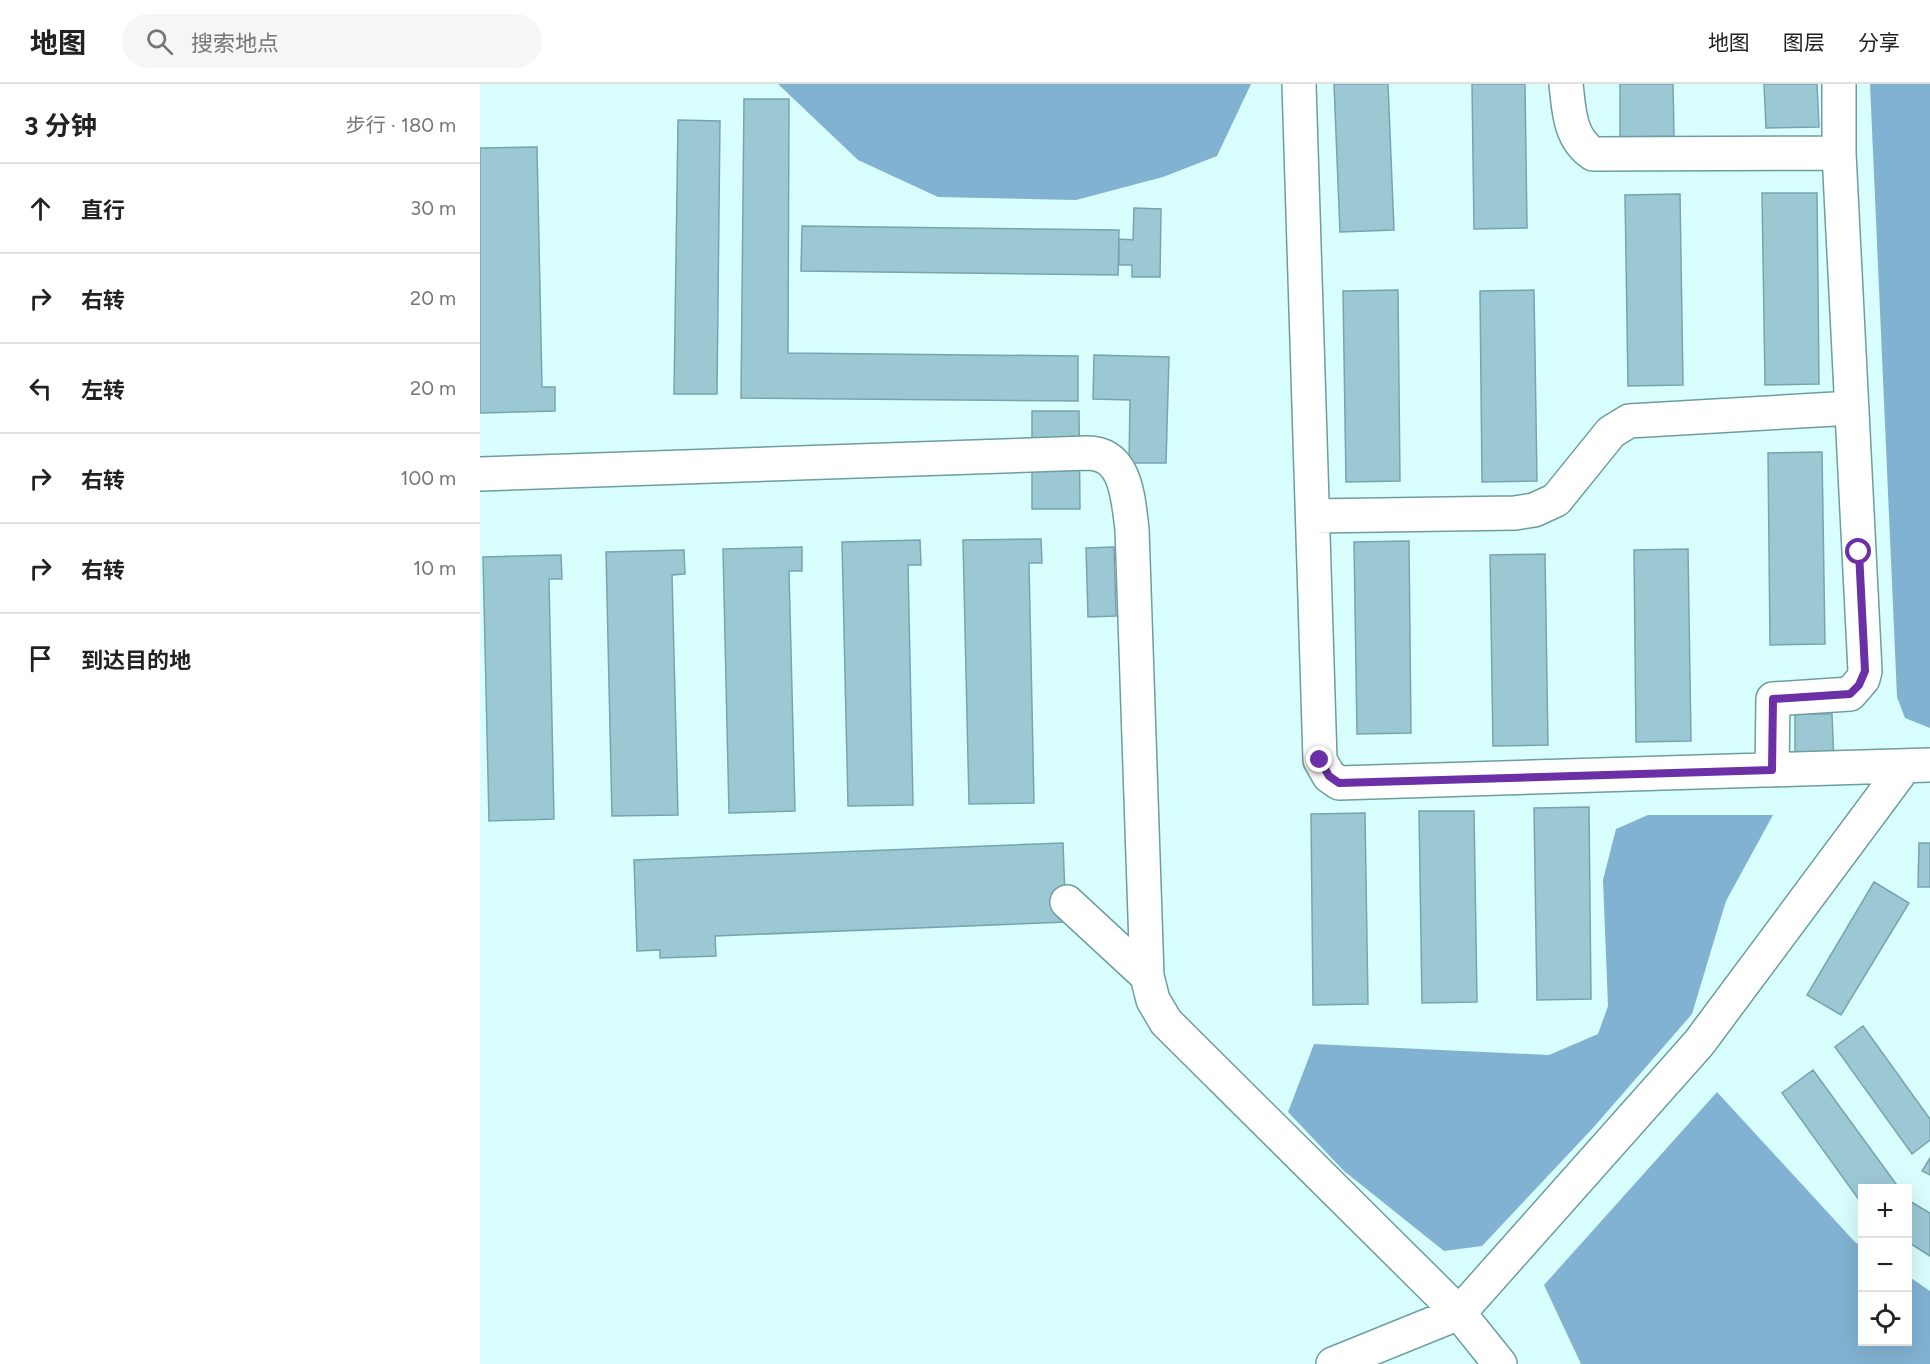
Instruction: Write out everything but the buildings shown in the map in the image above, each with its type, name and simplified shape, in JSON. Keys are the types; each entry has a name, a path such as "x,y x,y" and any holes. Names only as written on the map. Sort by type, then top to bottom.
{"lane":[{"path":"1299,84 1320,760 1329,776 1339,783 1917,765"},
{"path":"1566,84 1570,121 1579,141 1593,154 1839,153"},
{"path":"1772,770 1773,699 1850,694 1859,685 1865,671 1839,153 1839,84"},
{"path":"1313,516 1515,513 1534,510 1556,500 1611,432 1629,421 1852,408"},
{"path":"480,474 1088,453 1104,455 1116,466 1126,485 1132,529 1147,976 1154,1000 1166,1022 1459,1312 1500,1364"},
{"path":"1333,1364 1459,1312 1699,1043 1917,765"},
{"path":"1067,902 1147,976"}],"water":[{"path":"778,84 1251,84 1217,156 1163,177 1076,200 938,197 858,160"},
{"path":"1870,84 1930,84 1930,728 1905,718 1897,697"},
{"path":"1648,815 1773,815 1726,901 1692,1014 1593,1128 1482,1246 1444,1251 1344,1171 1288,1112 1314,1044 1549,1055 1598,1034 1608,1006 1603,880 1616,829"},
{"path":"1717,1092 1858,1244 1858,1346 1912,1346 1912,1279 1930,1291 1930,1364 1581,1364 1544,1285"}],"route":[{"path":"1320,760 1329,776 1339,783 1772,770 1773,699 1850,694 1863,679 1865,671 1859,552"}]}
